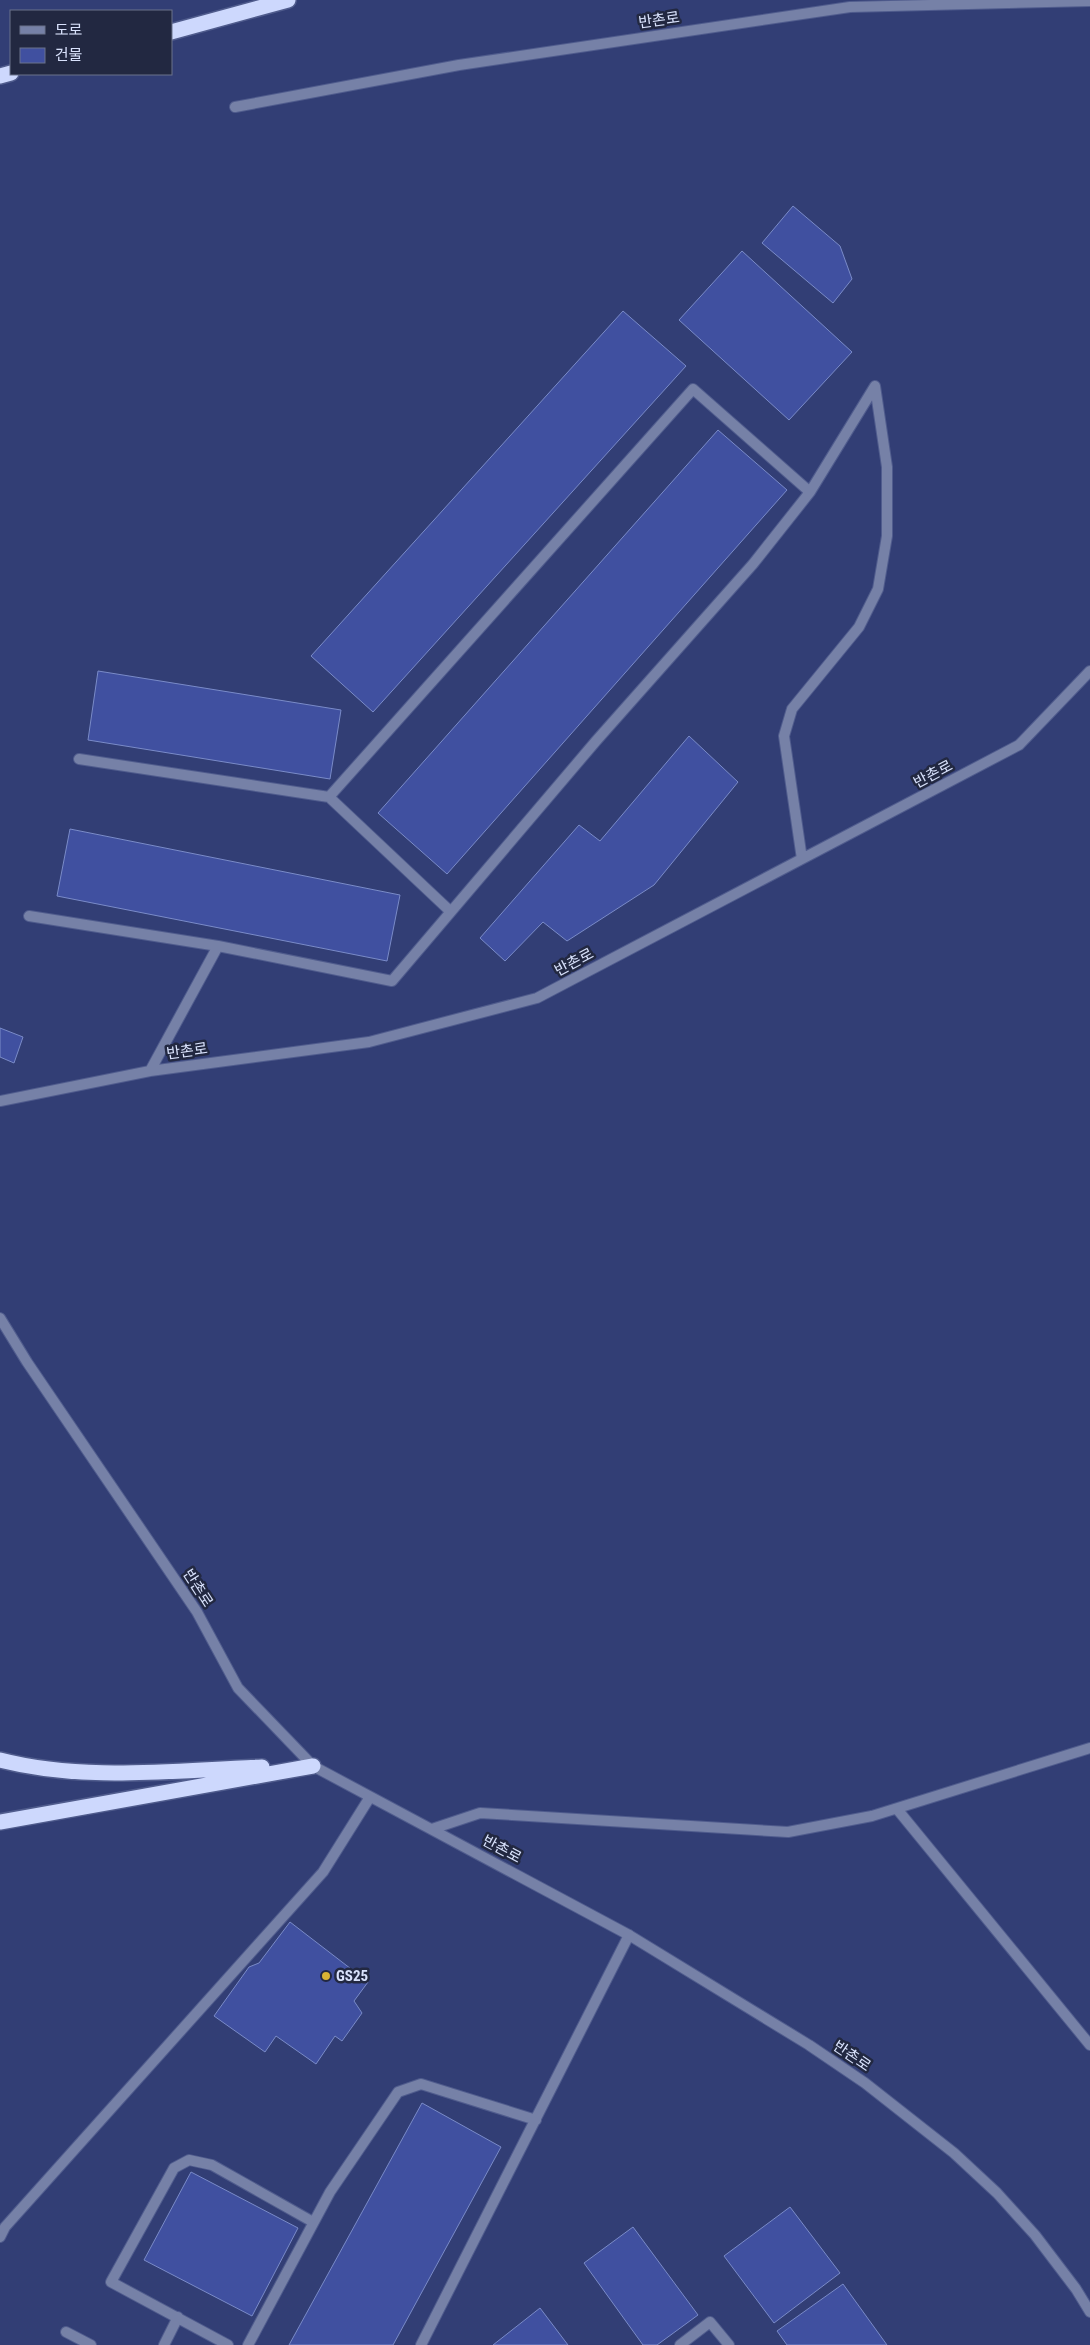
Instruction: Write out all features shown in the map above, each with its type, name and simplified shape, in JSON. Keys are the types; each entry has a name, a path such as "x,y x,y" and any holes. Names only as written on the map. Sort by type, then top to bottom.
{"highway":[{"path":"172,32 288,0"},
{"path":"0,1760 54,1771 105,1773 313,1766"},
{"path":"0,1822 313,1766"}],"street":[{"name":"반촌로","path":"235,107 459,65 850,7 1090,1"},
{"path":"29,916 218,946 392,981 596,741 753,564 810,492 875,386 887,467 887,536 878,589 859,628 792,709 784,736 802,859"},
{"path":"329,797 693,389 810,492"},
{"name":"반촌로","path":"0,1101 150,1071 369,1042 537,998 1019,745 1090,671"},
{"path":"79,759 329,797 450,911"},
{"path":"150,1071 218,946"},
{"name":"반촌로","path":"0,1318 33,1370 197,1612 238,1688 313,1766 630,1936 809,2045 865,2082 954,2153 1003,2200 1035,2235 1076,2289 1090,2312"},
{"path":"432,1829 480,1813 788,1832 872,1816 1090,1748"},
{"path":"0,2237 12,2220 323,1872 370,1797"},
{"path":"897,1809 1090,2044"},
{"path":"421,2345 630,1936"},
{"path":"248,2345 330,2192 398,2092 421,2084 536,2120"},
{"path":"228,2345 111,2282 174,2168 189,2160 212,2165 313,2222"},
{"path":"164,2345 178,2317"},
{"path":"680,2345 710,2322 729,2345"},
{"path":"66,2332 92,2345"}],"building":[{"path":"793,206 840,246 852,279 833,303 762,243"},
{"path":"742,251 852,352 789,420 679,320"},
{"path":"623,311 686,366 373,712 311,656"},
{"path":"718,430 787,490 447,874 378,813"},
{"path":"98,671 341,710 330,779 88,740"},
{"path":"689,736 738,782 654,885 567,941 543,922 505,961 480,938 579,825 600,841"},
{"path":"70,829 400,895 387,961 57,896"},
{"path":"0,1028 23,1037 14,1063 0,1057"},
{"path":"290,1922 368,1982 354,2001 362,2013 342,2041 335,2036 316,2064 276,2036 265,2052 214,2016 249,1967 259,1963"},
{"path":"422,2103 501,2147 393,2345 289,2345"},
{"path":"191,2172 298,2228 252,2316 144,2260"},
{"path":"790,2207 840,2273 774,2323 724,2256"},
{"path":"633,2227 698,2315 657,2345 643,2345 584,2263"},
{"path":"843,2284 887,2345 787,2345 777,2331"},
{"path":"540,2308 568,2345 493,2345"}],"place":[{"name":"GS25","path":"326,1976"}]}
